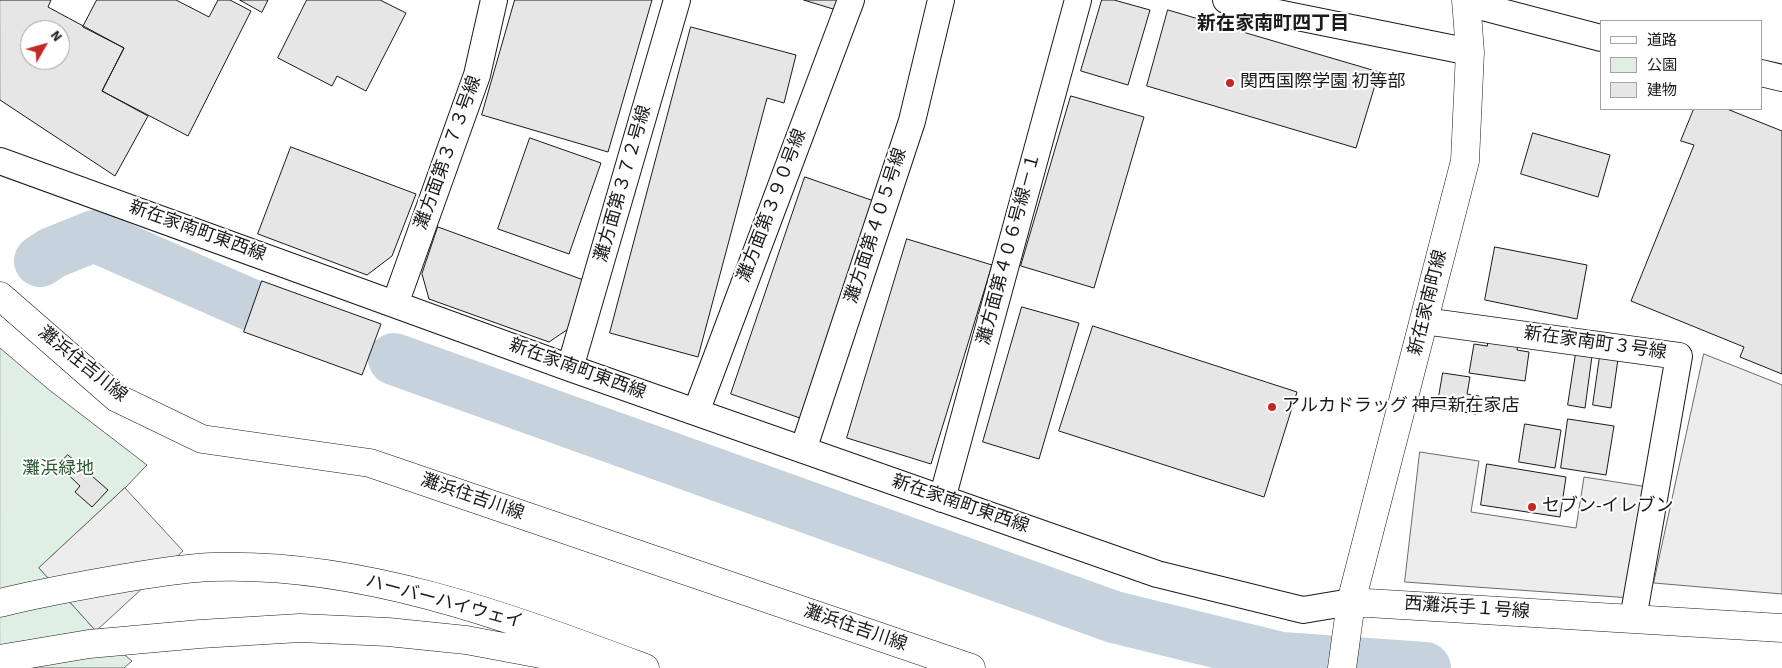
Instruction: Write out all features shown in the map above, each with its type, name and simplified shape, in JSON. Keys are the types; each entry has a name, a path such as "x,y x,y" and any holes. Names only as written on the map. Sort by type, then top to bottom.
{"street":[{"name":"灘方面第３７３号線","path":"395,304 477,75 494,0"},
{"name":"灘方面第３７２号線","path":"570,368 677,0"},
{"name":"灘方面第３９０号線","path":"696,412 851,0"},
{"name":"灘方面第４０５号線","path":"803,450 912,121 941,0"},
{"name":"灘方面第４０６号線－１","path":"942,499 1078,0"},
{"path":"1226,0 1253,8 1470,52"},
{"path":"1466,2 1600,38"},
{"name":"新在家南町線","path":"1342,668 1352,602 1466,161 1470,52 1466,2"},
{"path":"1762,73 1782,78"},
{"name":"新在家南町東西線","path":"0,161 570,368 1157,574"},
{"name":"灘浜住吉川線","path":"0,296 117,398 202,439 370,463 971,668"},
{"name":"新在家南町３号線","path":"1424,321 1679,356 1633,619"},
{"name":"ハーバーハイウェイ","path":"0,603 49,591 146,574 212,567 277,569 342,577 420,593 476,608 645,668"},
{"name":"西灘浜手１号線","path":"1157,574 1303,610 1352,602 1782,628"},
{"name":"ハーバーハイウェイ","path":"0,659 90,644 200,634 300,628 388,632 466,640 541,654 591,668"}],"green space":[{"name":"灘浜緑地","path":"0,348 48,389 147,465 39,568 96,631 132,661 124,668 0,668"}],"shaded area":[{"path":"1704,354 1782,385 1782,594 1654,583"},
{"path":"1420,452 1479,461 1471,512 1576,528 1584,477 1648,487 1631,598 1405,582"},
{"path":"125,488 183,551 96,631 39,568"}],"building":[{"path":"0,0 51,0 48,7 124,48 102,91 148,116 115,176 0,100"},
{"path":"97,0 176,0 209,17 218,0 230,0 251,11 188,136 102,91 124,48 83,27"},
{"path":"240,0 268,0 262,12"},
{"path":"307,0 380,0 406,13 366,91 337,76 332,86 278,58"},
{"path":"515,0 652,0 608,152 482,115"},
{"path":"804,0 844,0 841,11"},
{"path":"1102,0 1114,0 1150,10 1128,85 1081,71"},
{"path":"1168,10 1379,72 1356,148 1147,86"},
{"path":"691,27 796,55 784,103 767,98 698,357 610,333"},
{"path":"1071,96 1144,117 1094,288 1021,266"},
{"path":"1694,110 1730,110 1782,131 1782,374 1740,357 1744,347 1631,301 1694,145 1681,141"},
{"path":"1533,133 1610,155 1598,197 1521,174"},
{"path":"530,138 601,163 569,254 498,229"},
{"path":"291,147 416,194 392,256 367,275 258,234"},
{"path":"805,177 874,201 800,418 731,394"},
{"path":"438,227 589,282 577,323 549,342 429,299 422,274"},
{"path":"907,239 992,265 931,464 847,438"},
{"path":"1495,247 1587,265 1577,319 1485,300"},
{"path":"262,281 381,324 362,375 244,332"},
{"path":"1022,307 1079,323 1039,459 983,442"},
{"path":"1093,326 1297,392 1264,497 1059,431"},
{"path":"1488,339 1518,343 1517,350 1529,352 1525,381 1469,373 1474,344 1487,346"},
{"path":"1576,353 1592,356 1585,408 1568,405"},
{"path":"1600,356 1618,359 1611,408 1593,405"},
{"path":"1443,373 1470,377 1467,394 1479,396 1476,414 1437,408"},
{"path":"1568,419 1614,426 1606,475 1561,468"},
{"path":"1525,424 1561,430 1555,468 1519,462"},
{"path":"68,455 108,490 92,507 75,492 80,486 58,465"},
{"path":"1487,464 1566,477 1560,517 1481,505"}],"waterway":[{"path":"40,261 52,253 94,236 253,306"},
{"path":"394,359 1114,617 1281,658 1425,668"}],"place":[{"name":"関西国際学園 初等部","path":"1230,83"},
{"name":"アルカドラッグ 神戸新在家店","path":"1272,407"},
{"name":"セブン-イレブン","path":"1532,507"}],"district":[{"name":"新在家南町四丁目","path":"1273,25"}]}
